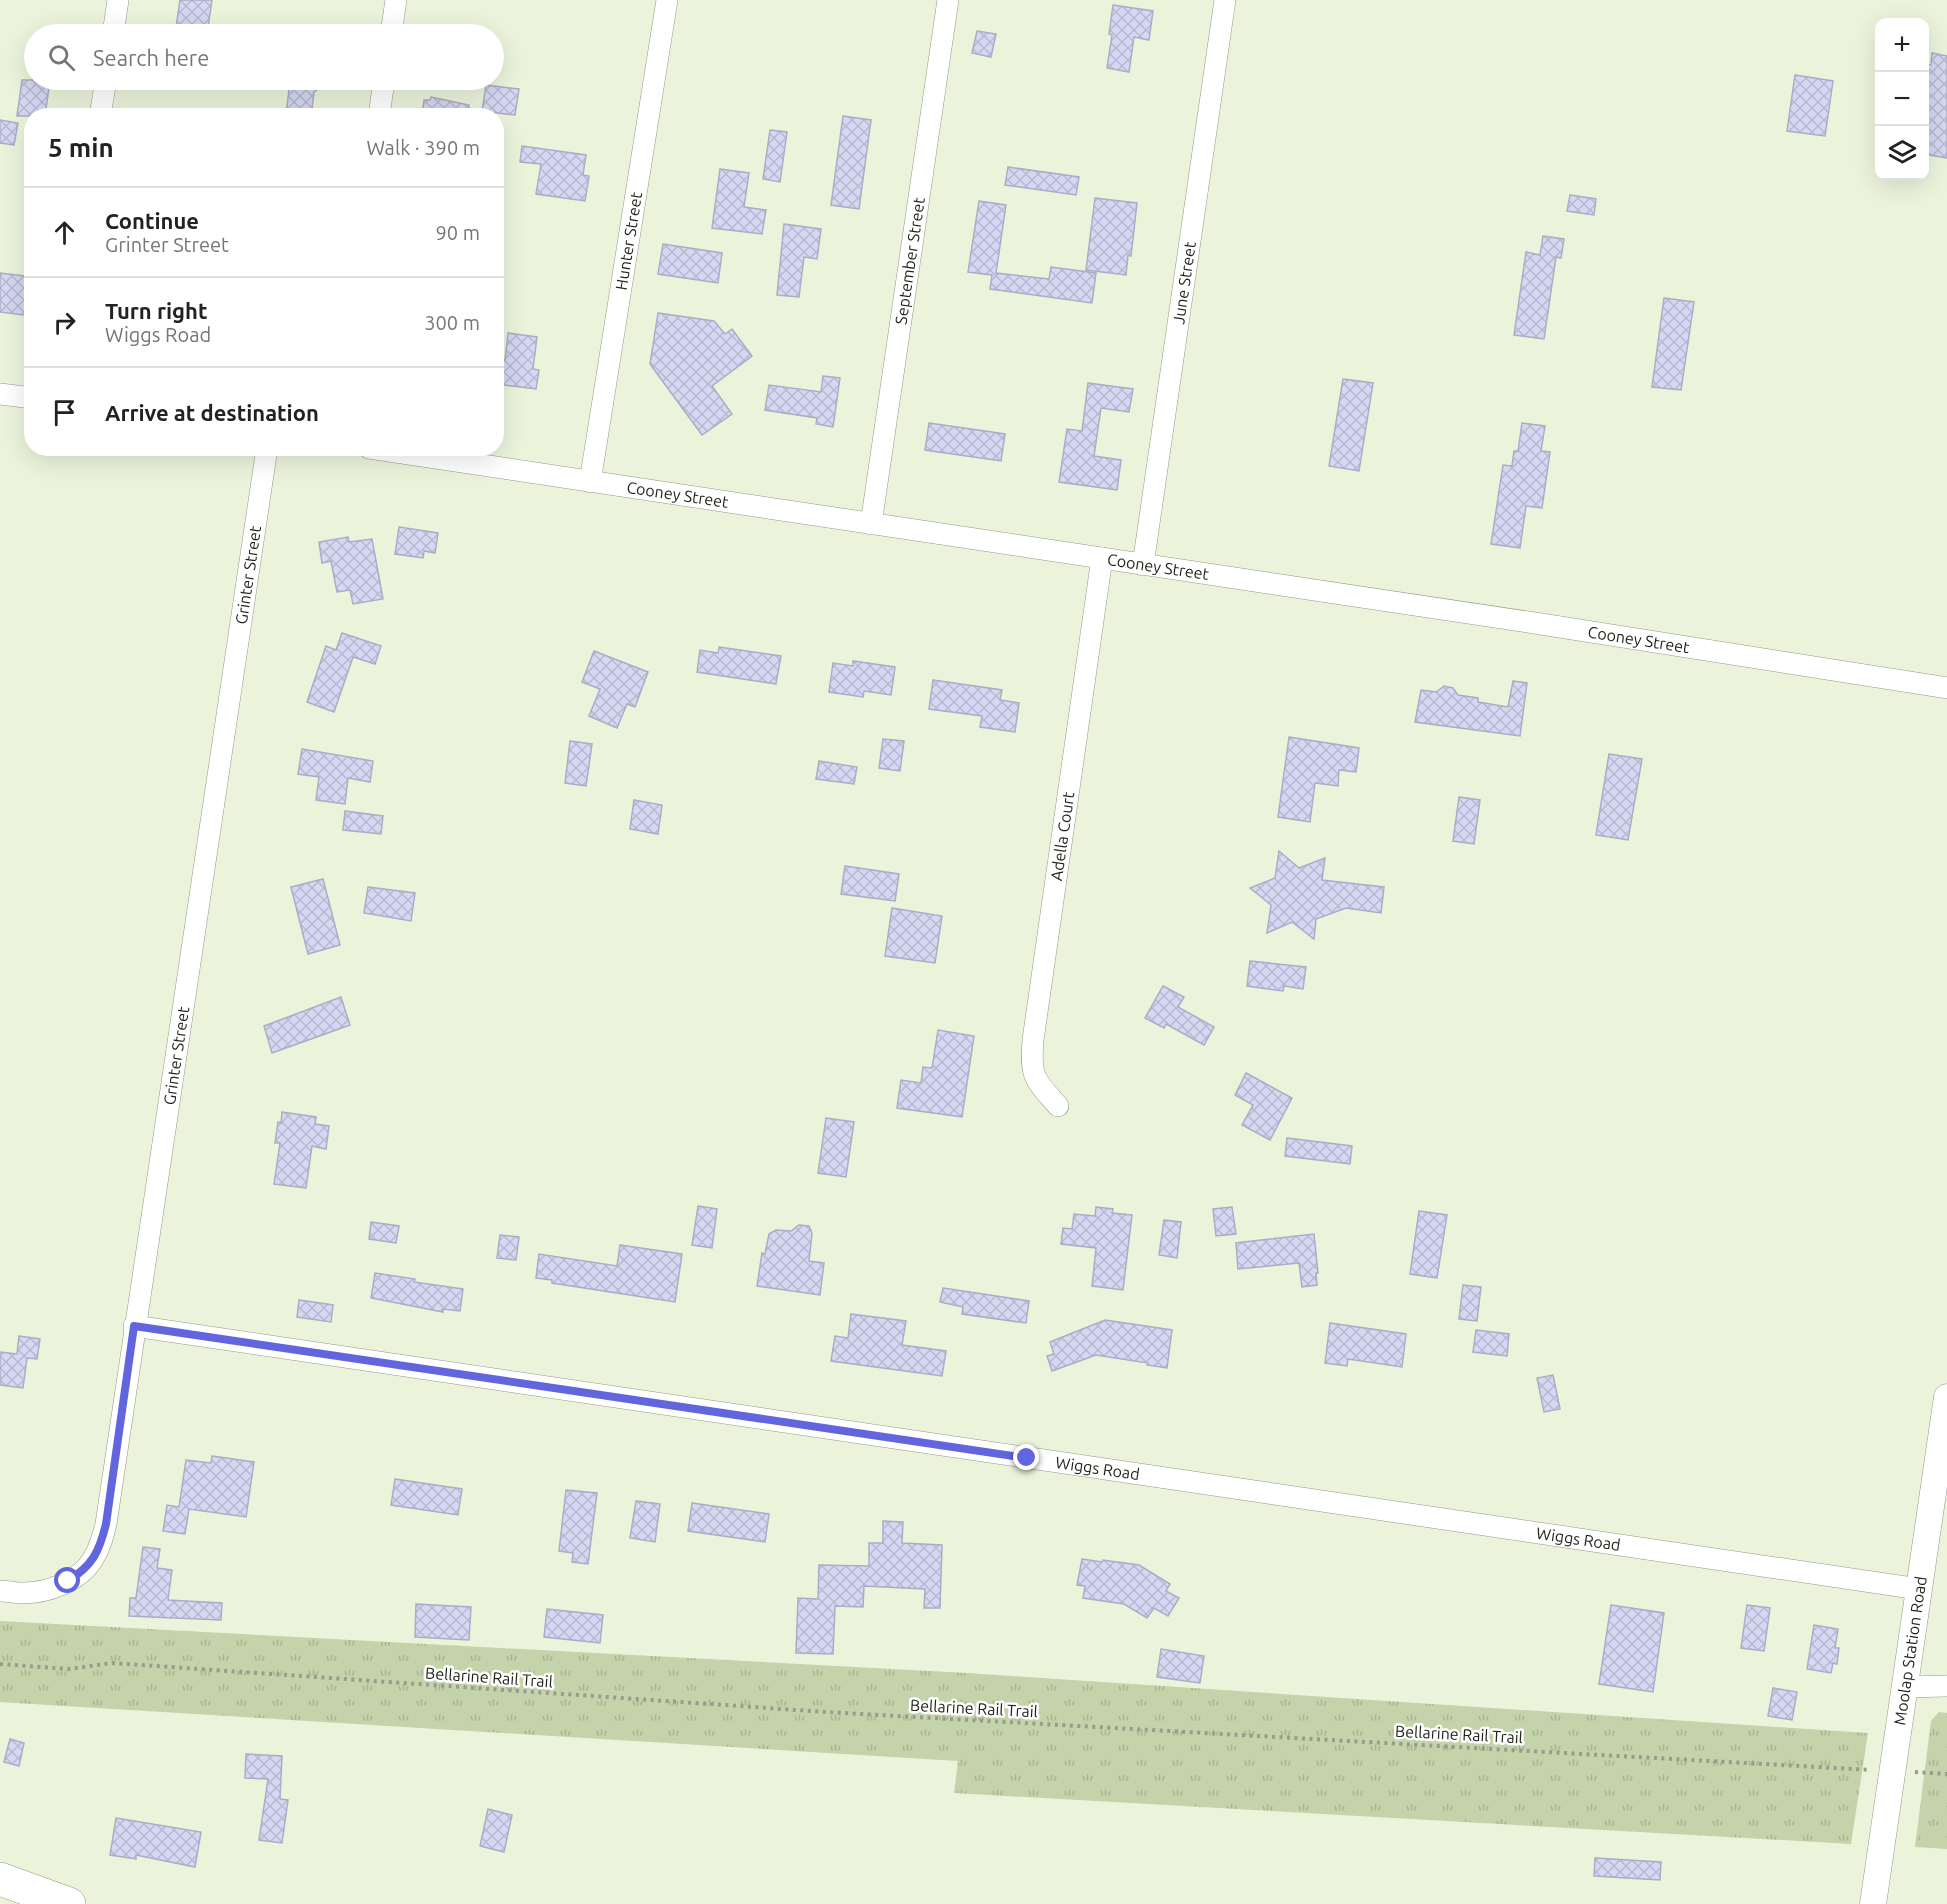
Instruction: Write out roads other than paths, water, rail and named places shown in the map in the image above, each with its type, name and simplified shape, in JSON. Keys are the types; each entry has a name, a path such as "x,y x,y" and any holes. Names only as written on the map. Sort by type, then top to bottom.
{"highway":[{"path":"0,1880 69,1904"}],"street":[{"path":"114,24 118,0"},
{"path":"392,24 396,0"},
{"name":"Hunter Street","path":"590,482 667,0"},
{"name":"September Street","path":"871,524 948,0"},
{"name":"June Street","path":"1143,565 1226,0"},
{"path":"101,108 104,90"},
{"path":"380,108 383,90"},
{"path":"0,393 24,397"},
{"name":"Grinter Street","path":"0,1591 23,1593 48,1590 82,1572 92,1561 101,1543 106,1524 266,456"},
{"name":"Cooney Street","path":"421,456 1553,626 1947,688"},
{"name":"Adella Court","path":"1058,1106 1039,1085 1031,1067 1102,558"},
{"name":"Wiggs Road","path":"134,1326 1919,1589"},
{"name":"Moolap Station Road","path":"1873,1904 1947,1397"},
{"path":"1905,1687 1947,1686"}]}
